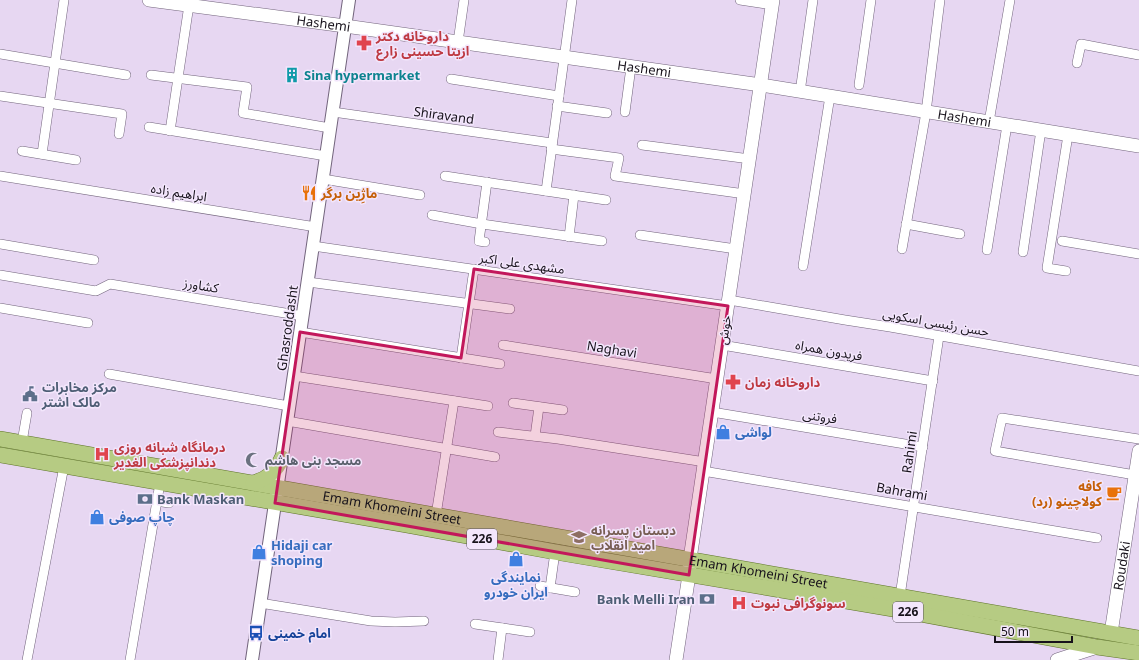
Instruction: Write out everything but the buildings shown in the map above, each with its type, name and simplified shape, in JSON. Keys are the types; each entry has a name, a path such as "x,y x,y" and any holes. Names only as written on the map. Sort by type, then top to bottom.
{"main road":[{"name":"Hashemi","path":"149,0 189,5 219,5 345,26 761,85 1139,146"},
{"name":"خوش","path":"676,660 773,2"},
{"name":"Emam Khomeini Street","path":"0,439 690,559 870,599 899,610 1133,652"},
{"name":"Roudaki","path":"1111,633 1139,451"},
{"name":"Emam Khomeini Street","path":"0,455 689,575 870,599 900,596 1139,638"},
{"path":"252,483 264,479 273,472 282,458"},
{"path":"1057,660 1097,646"},
{"path":"1112,660 1118,654 1133,652"}],"street":[{"path":"42,154 64,0"},
{"name":"Ghasroddasht","path":"252,660 349,0"},
{"path":"458,42 464,0"},
{"path":"546,191 572,0"},
{"path":"740,0 773,2"},
{"path":"800,92 813,0"},
{"path":"859,85 871,0"},
{"path":"902,249 926,112 940,0"},
{"path":"989,122 1010,0"},
{"path":"170,130 189,5"},
{"path":"1077,63 1081,44 1139,55"},
{"path":"0,54 126,74"},
{"path":"625,112 631,67"},
{"path":"151,75 246,87 243,113 330,128"},
{"path":"451,79 559,96"},
{"path":"0,96 122,114 119,134"},
{"path":"803,266 830,96"},
{"path":"557,106 607,113"},
{"name":"Shiravand","path":"333,112 552,146 619,158 615,176 745,194"},
{"path":"987,250 1007,125"},
{"path":"148,127 326,156"},
{"path":"1023,252 1041,130"},
{"path":"1066,271 1047,268 1068,134"},
{"path":"642,145 750,159"},
{"path":"22,152 76,160"},
{"name":"ابراهیم زاده","path":"0,176 316,227"},
{"path":"445,176 606,200"},
{"path":"323,179 420,195"},
{"path":"486,242 479,241 487,182"},
{"path":"569,237 574,195"},
{"path":"432,215 482,224 602,241"},
{"path":"906,224 960,234"},
{"path":"640,235 736,249"},
{"path":"1062,241 1139,254"},
{"path":"0,244 94,260"},
{"name":"مشهدی علی اکبر","path":"313,246 728,303"},
{"path":"461,358 474,269"},
{"name":"کشاورز","path":"0,276 96,291 110,284 303,316"},
{"path":"308,282 510,309"},
{"name":"حسن رئیسی اسکویی","path":"728,303 939,336 1139,371"},
{"path":"0,308 88,323"},
{"path":"300,332 500,364"},
{"name":"Rahimi","path":"900,596 939,336"},
{"name":"Naghavi","path":"503,345 717,379"},
{"name":"فریدون همراه","path":"722,345 933,381"},
{"path":"109,374 289,406"},
{"path":"294,376 488,406"},
{"path":"436,515 454,401"},
{"path":"513,403 563,410"},
{"path":"535,436 539,407"},
{"name":"فروتنی","path":"712,412 923,447"},
{"path":"22,442 27,413"},
{"path":"1135,475 995,451 1002,418 1139,439"},
{"path":"287,421 495,457"},
{"name":"Bahrami","path":"498,432 535,436 704,466 914,507 1097,538"},
{"path":"27,660 64,466"},
{"path":"130,660 160,482"},
{"path":"156,501 169,503"},
{"path":"550,588 555,552"},
{"path":"540,586 575,592"},
{"path":"260,603 371,621 424,621"},
{"path":"475,624 530,632"},
{"path":"498,660 502,628"}],"highlighted area":[{"path":"474,269 728,306 689,575 275,503 300,332 461,358"}],"place":[{"name":"داروخانه دکتر ازیتا حسینی زارع","path":"364,43"},
{"name":"Sina hypermarket","path":"292,75"},
{"name":"ماژِین برگر","path":"309,193"},
{"name":"داروخانه زمان","path":"733,382"},
{"name":"مرکز مخابرات مالک اشتر","path":"30,394"},
{"name":"لواشی","path":"723,432"},
{"name":"درمانگاه شبانه روزی دندانپزشکی الغدیر","path":"102,454"},
{"name":"مسجد بنی هاشم","path":"253,460"},
{"name":"کافه کولاچینو (رد)","path":"1114,493"},
{"name":"Bank Maskan","path":"145,499"},
{"name":"چاپ صوفی","path":"97,517"},
{"name":"دبستان پسرانه امید انقلاب","path":"579,537"},
{"name":"Hidaji car shoping","path":"259,552"},
{"name":"نمایندگی ایران خودرو","path":"516,559"},
{"name":"Bank Melli Iran","path":"707,599"},
{"name":"سونوگرافی نبوت","path":"739,603"},
{"name":"امام خمینی","path":"256,633"}]}
